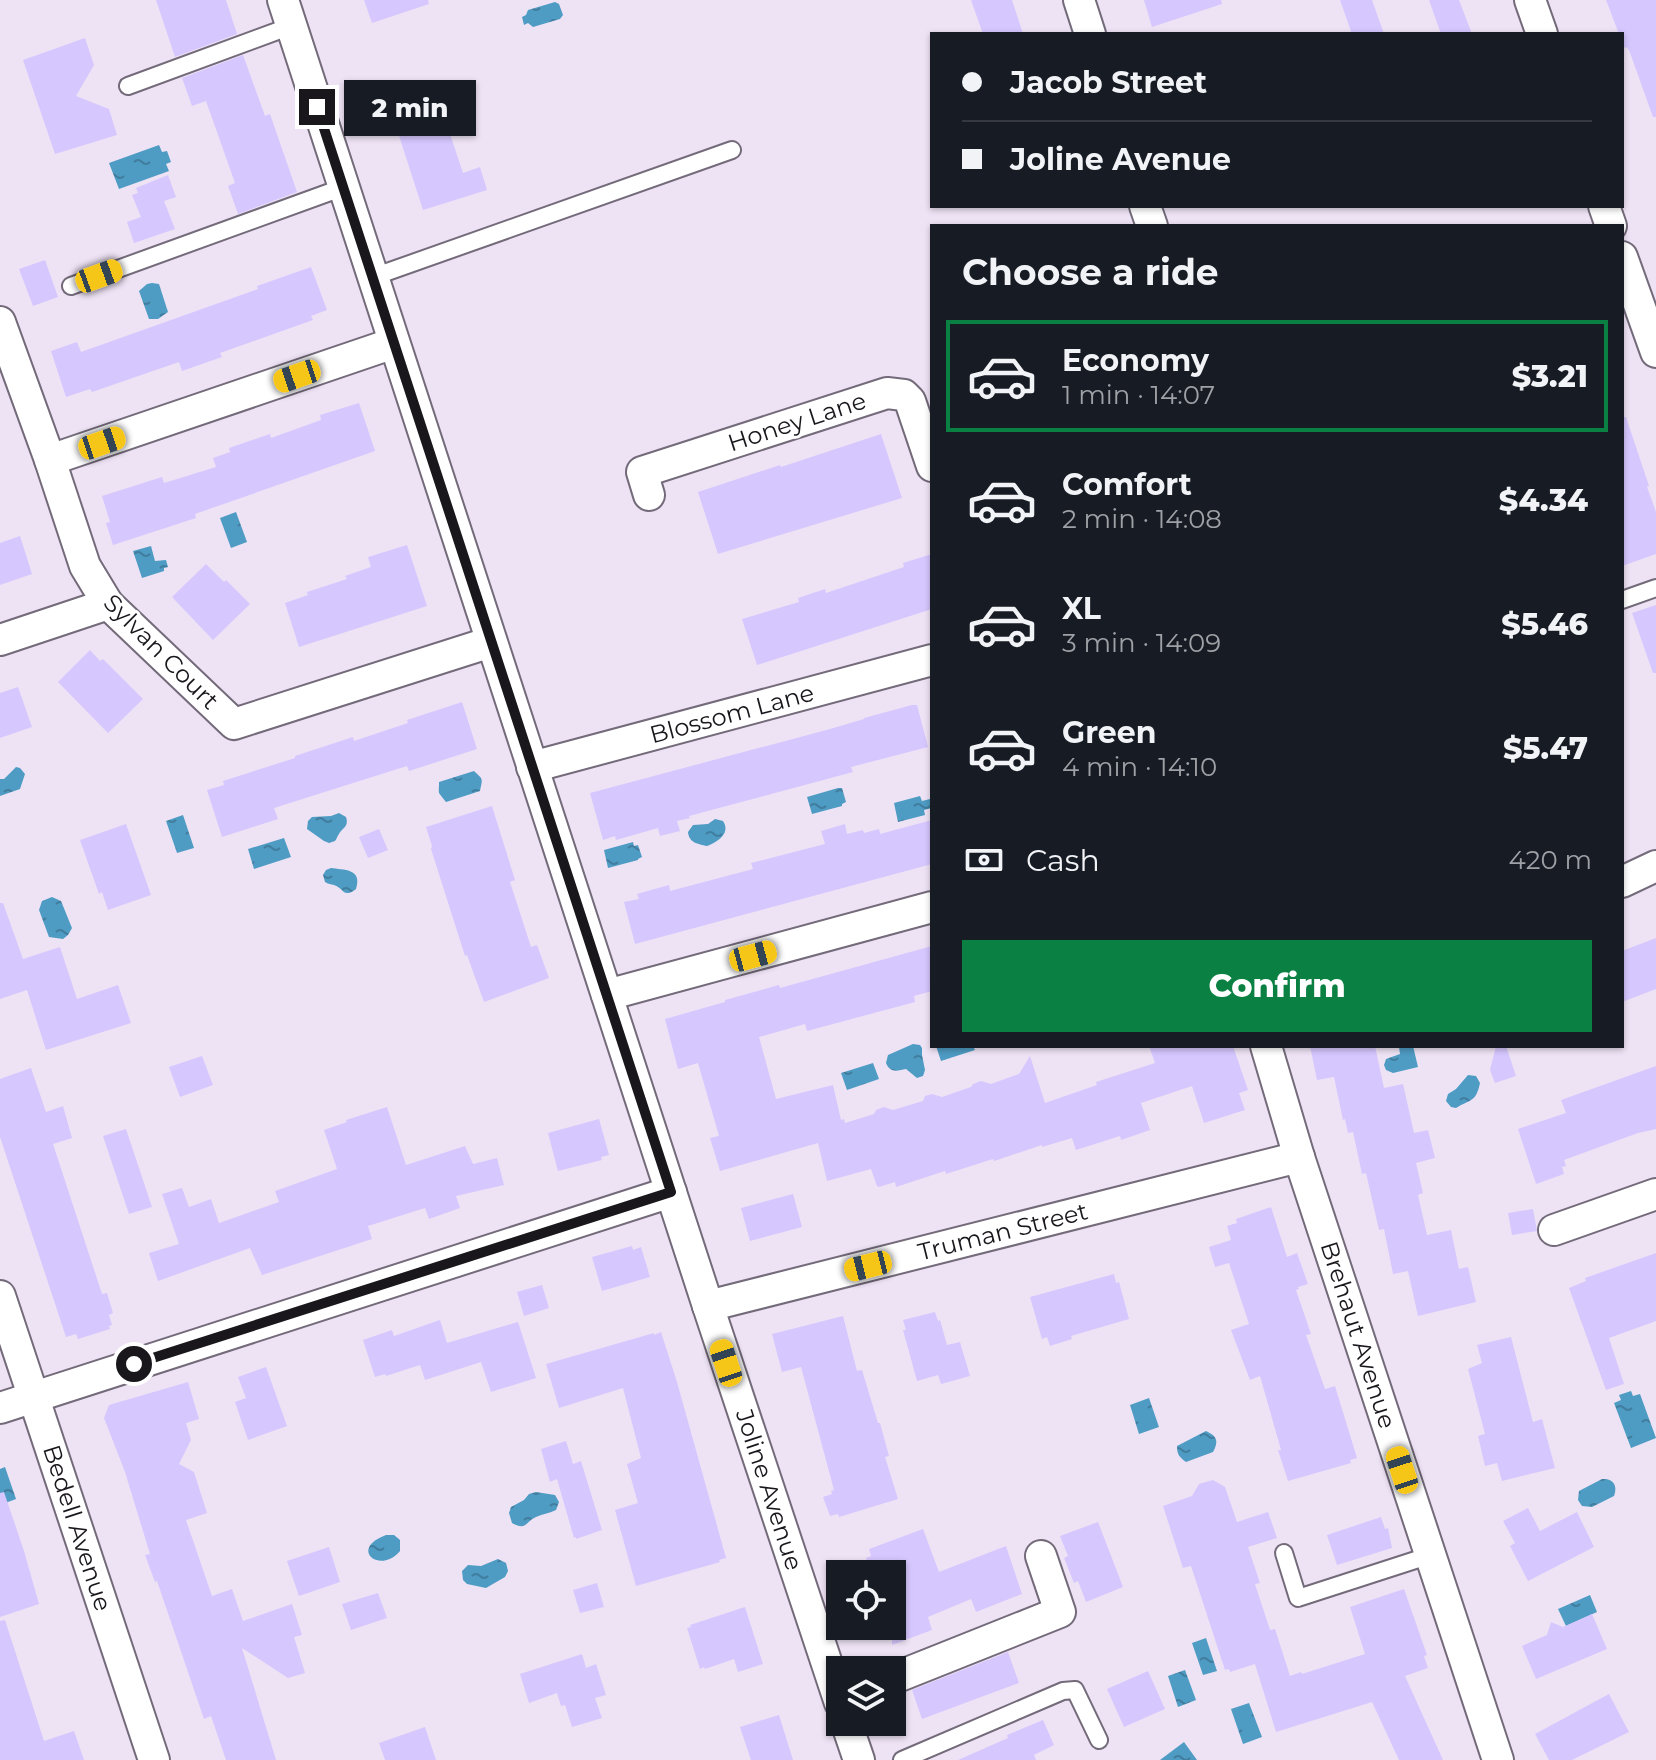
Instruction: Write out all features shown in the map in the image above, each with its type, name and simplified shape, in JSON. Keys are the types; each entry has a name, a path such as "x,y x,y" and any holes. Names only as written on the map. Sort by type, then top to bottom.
{"street":[{"path":"1079,0 1089,32"},
{"path":"1530,0 1541,32"},
{"name":"Joline Avenue","path":"287,13 826,1659"},
{"path":"1624,263 1656,352"},
{"name":"Sylvan Court","path":"0,322 85,566 108,604 234,724 491,642"},
{"path":"50,460 394,343"},
{"name":"Honey Lane","path":"649,495 642,472 887,393 904,395 910,401 930,460"},
{"path":"0,640 108,604"},
{"name":"Blossom Lane","path":"532,767 930,661"},
{"path":"1624,881 1656,866"},
{"path":"607,995 930,908"},
{"name":"Brehaut Avenue","path":"1267,1048 1299,1157 1498,1760"},
{"name":"Truman Street","path":"708,1306 1299,1157"},
{"path":"0,1408 671,1192"},
{"path":"1554,1230 1656,1194"},
{"name":"Bedell Avenue","path":"0,1296 154,1760"},
{"path":"906,1673 1060,1612 1041,1556"},
{"path":"851,1736 859,1760"}],"lane":[{"path":"128,86 287,13"},
{"path":"373,277 732,150"},
{"path":"71,286 344,187"},
{"path":"1624,599 1656,588"},
{"path":"1284,1553 1298,1598 1431,1555"},
{"path":"902,1760 1063,1691 1075,1690 1099,1740"}],"water":[{"path":"555,2 563,15 560,19 533,27 528,23 524,25 522,17 528,10"},
{"path":"159,145 162,152 167,151 171,162 166,164 169,171 119,189 109,163"},
{"path":"152,283 159,284 168,312 158,319 149,319 139,291"},
{"path":"236,512 247,542 231,548 220,518"},
{"path":"151,546 155,561 166,560 168,567 142,578 133,551"},
{"path":"16,767 25,774 20,789 0,796 0,779"},
{"path":"474,771 482,779 480,791 446,802 439,793 439,782"},
{"path":"842,788 846,802 842,806 812,814 807,797"},
{"path":"920,796 922,801 930,799 930,808 924,810 925,815 898,822 894,803"},
{"path":"339,813 346,817 347,823 335,841 324,841 307,829 312,817"},
{"path":"183,815 194,848 177,853 166,821"},
{"path":"715,819 723,821 725,825 719,839 707,846 690,839 688,832 693,825 708,824"},
{"path":"284,838 291,857 254,869 248,849"},
{"path":"633,842 634,846 638,845 642,857 608,868 604,850"},
{"path":"331,868 354,874 357,877 356,889 346,893 325,882 323,875"},
{"path":"52,897 61,901 72,928 63,939 49,937 39,910 42,901"},
{"path":"913,1044 922,1048 925,1070 923,1076 917,1078 906,1069 892,1070 886,1063 888,1055"},
{"path":"937,1048 975,1050 941,1061"},
{"path":"1399,1048 1413,1048 1418,1067 1393,1073 1386,1070 1386,1059 1400,1054"},
{"path":"873,1063 879,1079 847,1090 841,1073"},
{"path":"1468,1075 1476,1076 1480,1083 1477,1094 1456,1108 1451,1107 1446,1101 1448,1094"},
{"path":"1631,1391 1633,1396 1640,1394 1656,1438 1631,1448 1614,1403 1621,1400 1619,1395"},
{"path":"1149,1398 1159,1427 1139,1434 1130,1405"},
{"path":"1206,1431 1216,1439 1213,1452 1186,1462 1179,1455 1177,1446"},
{"path":"5,1467 16,1499 0,1505 0,1469"},
{"path":"1602,1479 1614,1483 1614,1496 1592,1507 1582,1506 1578,1500 1579,1491"},
{"path":"536,1492 555,1495 559,1502 556,1510 536,1517 523,1526 512,1523 511,1507"},
{"path":"386,1535 394,1535 400,1540 400,1551 384,1561 371,1557 369,1547"},
{"path":"498,1559 506,1563 508,1571 505,1577 486,1588 467,1584 463,1580 462,1571 468,1565 481,1566"},
{"path":"1590,1595 1597,1612 1566,1626 1558,1609"},
{"path":"1206,1638 1217,1671 1203,1675 1192,1643"},
{"path":"1185,1670 1196,1700 1178,1707 1168,1676"},
{"path":"1249,1703 1262,1737 1243,1744 1231,1709"},
{"path":"1184,1742 1197,1760 1160,1760"}],"building":[{"path":"156,0 226,0 237,34 175,57"},
{"path":"364,0 428,0 429,4 372,23"},
{"path":"971,0 1012,0 1022,32 982,32"},
{"path":"1144,0 1221,0 1222,4 1152,27"},
{"path":"1340,0 1372,0 1383,32 1351,32"},
{"path":"1429,0 1459,0 1471,32 1440,32"},
{"path":"1606,0 1656,0 1656,117 1653,117 1629,50 1624,48 1624,32 1618,32"},
{"path":"85,38 94,65 76,96 109,109 117,135 55,154 23,60"},
{"path":"243,55 265,116 270,114 297,192 238,214 228,186 235,183 206,101 192,106 182,78"},
{"path":"447,101 455,125 448,128 463,173 480,167 487,190 423,210 393,117"},
{"path":"168,175 176,197 164,201 175,229 134,243 127,222 141,217 132,195 138,193 136,188"},
{"path":"45,260 58,297 33,306 19,269"},
{"path":"311,267 327,310 311,316 313,320 220,353 222,357 182,371 179,362 92,392 90,389 66,397 51,351 77,342 81,352"},
{"path":"359,403 375,451 195,514 196,518 113,545 102,496 162,477 164,483 216,467 213,458 230,452 229,448 270,434 271,438 321,420 320,415"},
{"path":"1624,417 1656,512 1656,554 1624,565"},
{"path":"881,434 902,498 718,554 698,492"},
{"path":"20,536 32,574 0,585 0,543"},
{"path":"407,545 427,606 299,647 285,603 371,567 368,557"},
{"path":"930,555 930,610 757,665 742,619 799,602 798,598 825,589 826,593 904,567 903,563"},
{"path":"206,564 250,604 213,640 172,597"},
{"path":"1656,605 1656,673 1653,673 1632,613"},
{"path":"90,650 143,699 108,733 58,682"},
{"path":"18,687 32,727 0,738 0,693"},
{"path":"462,702 477,749 409,771 407,766 274,808 278,819 222,837 207,790 224,785 223,781 353,737 354,741"},
{"path":"917,705 928,747 851,767 853,772 689,816 677,821 680,831 660,836 658,828 616,840 615,836 603,840 590,793"},
{"path":"492,806 515,880 510,882 531,947 537,945 549,978 484,1002 465,956 426,827"},
{"path":"930,821 930,865 635,944 624,902 639,899 637,894 669,885 670,891 753,869 751,863 825,844 821,831 845,824 847,834 879,829 880,834"},
{"path":"126,824 151,895 108,910 102,892 99,894 80,840"},
{"path":"379,829 388,850 368,858 359,837"},
{"path":"0,903 3,903 23,959 60,947 77,999 118,985 131,1023 46,1050 27,990 0,999"},
{"path":"1656,938 1656,989 1624,1001 1624,950"},
{"path":"930,947 930,992 914,996 915,1002 807,1031 805,1024 759,1037 776,1099 833,1085 841,1120 844,1119 845,1123 874,1114 884,1107 893,1110 923,1101 925,1096 932,1094 942,1097 981,1081 991,1084 1019,1074 1030,1056 1045,1103 1155,1063 1150,1048 1234,1048 1248,1090 1239,1093 1245,1110 1204,1123 1192,1086 1141,1103 1150,1130 1121,1140 1120,1136 1076,1150 1072,1138 896,1187 895,1182 877,1186 871,1169 827,1181 818,1143 720,1171 710,1138 719,1136 698,1063 678,1069 665,1019 779,985 780,988"},
{"path":"1310,1048 1375,1048 1384,1088 1403,1084 1414,1133 1428,1130 1435,1158 1416,1163 1423,1193 1418,1195 1427,1235 1451,1230 1459,1269 1468,1267 1476,1302 1418,1316 1408,1271 1393,1274 1384,1229 1379,1230 1366,1173 1362,1174 1353,1132 1348,1133 1343,1120 1334,1077 1317,1080"},
{"path":"1496,1048 1507,1048 1516,1076 1495,1083 1490,1070"},
{"path":"202,1056 213,1085 180,1097 169,1067"},
{"path":"1656,1066 1656,1129 1564,1160 1564,1174 1536,1184 1518,1129 1566,1113 1561,1100"},
{"path":"31,1068 46,1112 63,1106 72,1138 53,1144 102,1294 107,1293 113,1313 109,1315 110,1329 78,1339 76,1334 66,1337 0,1137 0,1079"},
{"path":"387,1107 406,1165 465,1146 473,1164 497,1158 504,1185 456,1196 460,1208 429,1219 425,1208 368,1226 372,1239 262,1275 250,1248 158,1281 149,1253 179,1244 162,1194 182,1188 189,1207 211,1199 219,1223 279,1202 275,1191 337,1169 324,1130"},
{"path":"599,1119 609,1155 601,1157 602,1160 558,1171 548,1133"},
{"path":"126,1129 152,1207 129,1214 103,1136"},
{"path":"793,1194 802,1227 750,1241 741,1208"},
{"path":"1271,1207 1287,1257 1297,1253 1308,1284 1296,1290 1311,1334 1306,1335 1325,1389 1335,1386 1357,1458 1350,1460 1351,1463 1288,1481 1260,1376 1250,1380 1231,1330 1249,1324 1229,1263 1215,1267 1209,1247 1231,1240 1227,1226 1237,1223 1236,1219"},
{"path":"1533,1209 1537,1231 1512,1235 1508,1213"},
{"path":"632,1246 633,1250 641,1247 650,1277 602,1291 592,1257"},
{"path":"1656,1253 1656,1321 1609,1338 1624,1384 1606,1390 1569,1288 1586,1281 1585,1278"},
{"path":"1114,1274 1129,1319 1071,1336 1072,1339 1050,1346 1047,1337 1042,1339 1030,1297"},
{"path":"542,1285 549,1308 524,1316 517,1292"},
{"path":"935,1312 947,1345 960,1342 970,1376 941,1384 938,1375 917,1381 903,1320"},
{"path":"843,1316 857,1371 862,1370 880,1423 889,1456 885,1457 898,1499 839,1517 838,1514 830,1516 823,1497 834,1490 801,1367 782,1372 772,1334"},
{"path":"440,1320 447,1343 518,1322 536,1378 491,1392 481,1362 425,1380 420,1365 375,1377 363,1340 392,1330 394,1336"},
{"path":"661,1332 726,1558 636,1586 615,1510 638,1503 627,1464 641,1458 623,1388 559,1408 546,1364"},
{"path":"1511,1337 1533,1422 1542,1419 1555,1468 1502,1481 1497,1463 1485,1466 1478,1436 1485,1434 1468,1369 1482,1363 1477,1345"},
{"path":"266,1367 287,1426 248,1440 235,1402 246,1398 238,1377"},
{"path":"188,1382 199,1419 186,1423 191,1440 179,1464 194,1472 207,1513 186,1520 212,1596 232,1589 243,1621 292,1604 302,1635 294,1637 305,1673 288,1678 242,1648 276,1760 226,1760 211,1716 204,1719 157,1581 145,1555 150,1554 125,1472 104,1418 109,1405"},
{"path":"566,1441 573,1464 581,1461 602,1530 576,1539 557,1479 550,1482 541,1449"},
{"path":"1213,1480 1225,1487 1237,1522 1268,1512 1277,1538 1248,1547 1260,1583 1255,1584 1270,1630 1275,1629 1290,1676 1365,1654 1350,1607 1404,1589 1427,1655 1424,1656 1428,1668 1405,1676 1443,1760 1399,1760 1372,1702 1276,1732 1255,1664 1230,1672 1229,1669 1225,1670 1191,1566 1183,1568 1163,1506 1192,1496 1199,1484"},
{"path":"4,1492 39,1604 0,1617 0,1493"},
{"path":"1528,1508 1540,1531 1577,1512 1594,1547 1528,1581 1510,1546 1515,1543 1503,1521"},
{"path":"1381,1517 1385,1529 1388,1528 1392,1548 1337,1565 1327,1535"},
{"path":"1098,1522 1123,1587 1086,1602 1064,1558 1068,1556 1060,1536"},
{"path":"923,1529 939,1572 1006,1546 1022,1594 976,1612 971,1599 928,1617 932,1630 906,1640 906,1560 867,1560 871,1556 869,1549"},
{"path":"329,1547 340,1582 299,1596 287,1561"},
{"path":"597,1583 604,1607 580,1613 573,1590"},
{"path":"378,1593 387,1618 351,1630 342,1604"},
{"path":"745,1607 763,1664 738,1672 734,1659 700,1669 687,1628"},
{"path":"1592,1614 1607,1649 1536,1679 1522,1646 1547,1635 1551,1622 1563,1627"},
{"path":"5,1620 44,1741 74,1731 84,1760 0,1760 0,1621"},
{"path":"1008,1652 1019,1683 922,1719 912,1690"},
{"path":"582,1654 586,1668 596,1664 606,1695 595,1698 602,1718 572,1727 565,1705 561,1706 557,1693 529,1703 520,1674"},
{"path":"1148,1671 1165,1709 1124,1727 1107,1689"},
{"path":"1609,1694 1629,1732 1572,1760 1549,1760 1535,1734"},
{"path":"779,1715 793,1760 751,1760 740,1727"},
{"path":"1043,1720 1054,1745 1034,1755 1036,1760 958,1760 1008,1738 1007,1735"},
{"path":"425,1727 436,1760 385,1760 379,1743"}],"route":[{"path":"134,1364 671,1192 317,107"}]}
